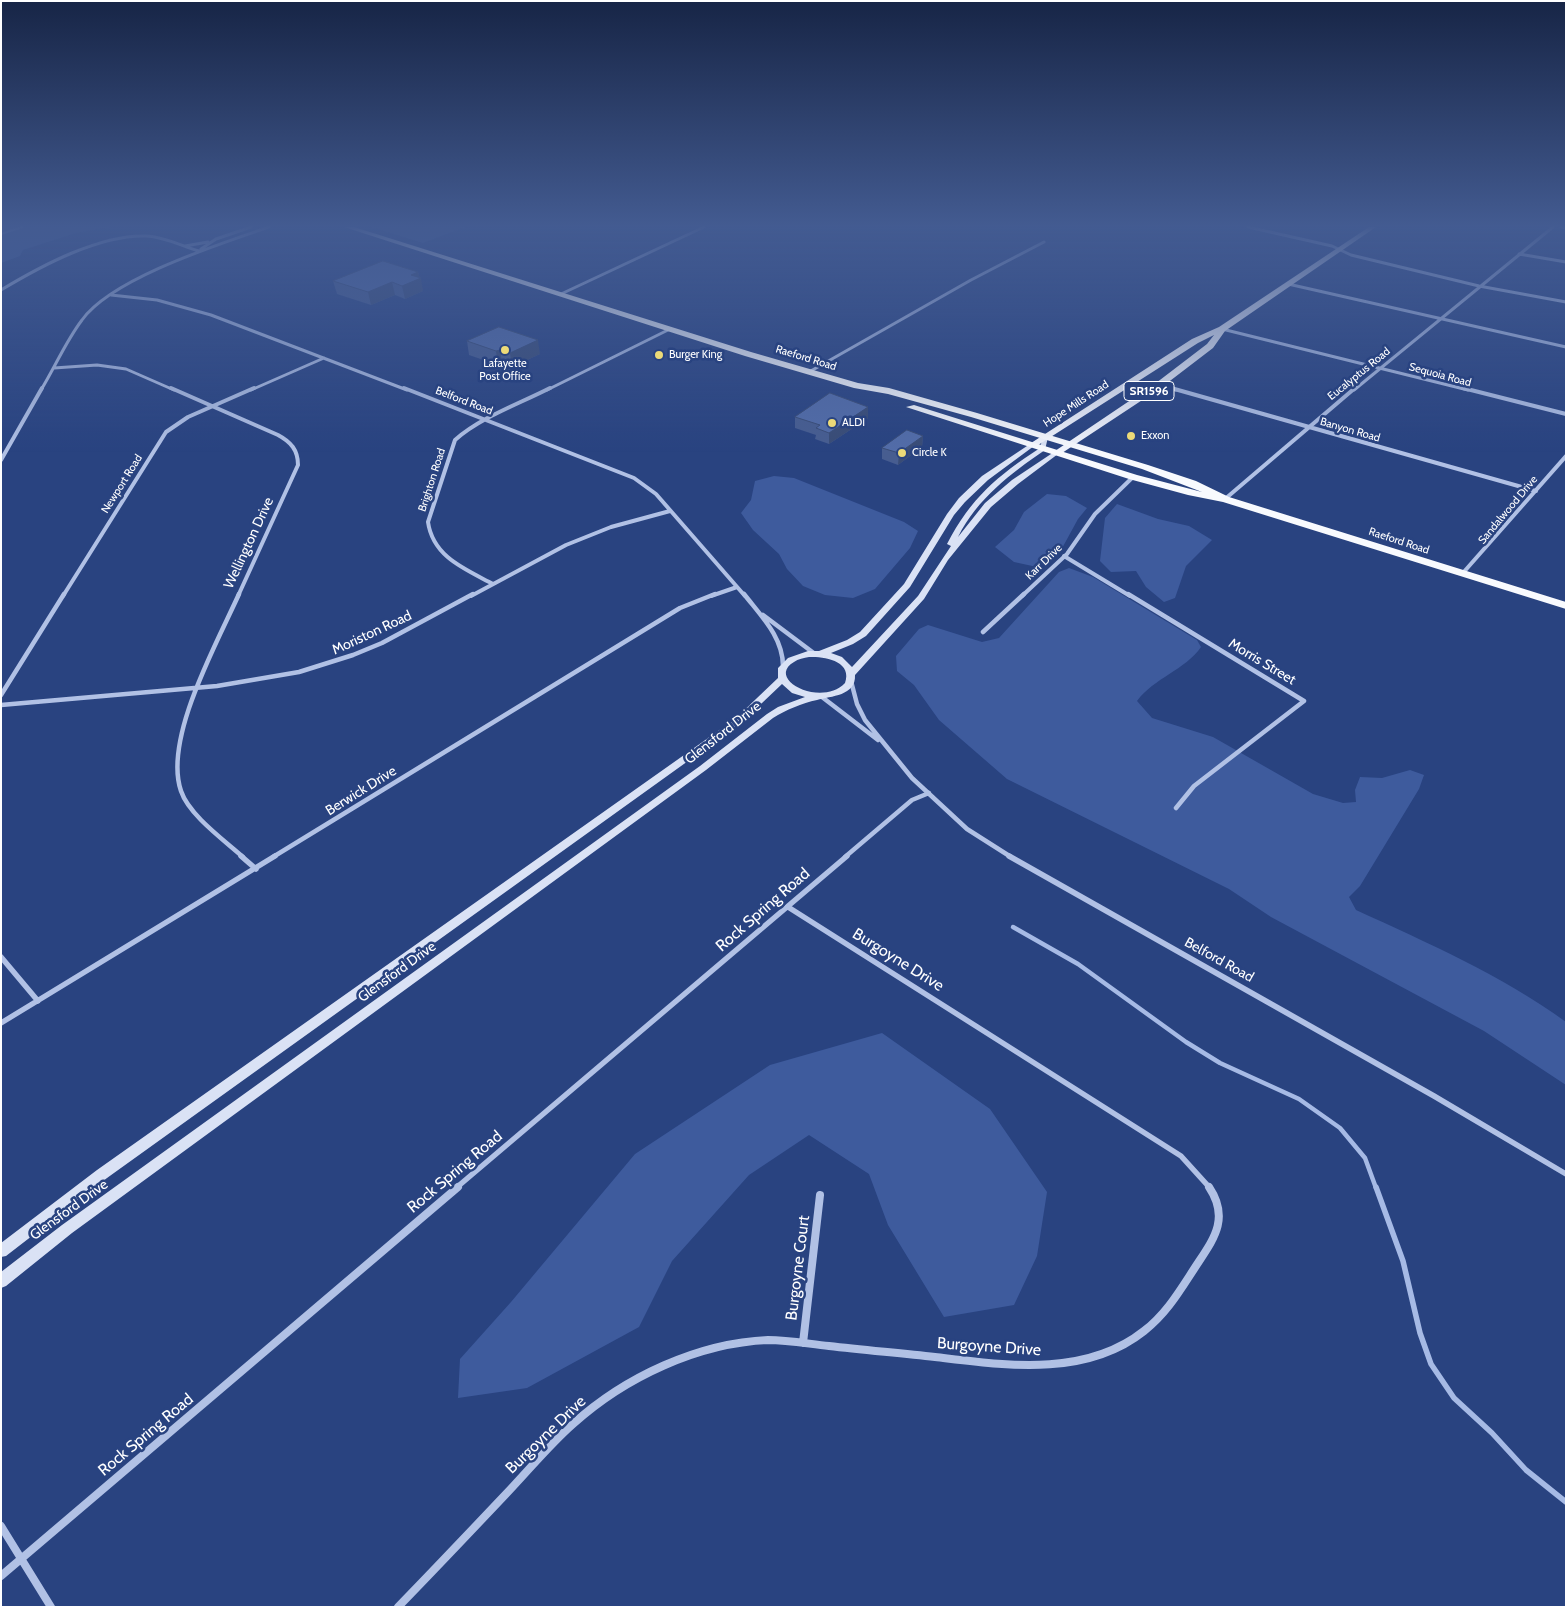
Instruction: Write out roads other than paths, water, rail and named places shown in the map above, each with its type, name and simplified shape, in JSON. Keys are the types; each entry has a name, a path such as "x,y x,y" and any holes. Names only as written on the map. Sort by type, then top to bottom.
{"highway":[{"name":"Raeford Road","path":"585,302 809,372 857,386 889,391 1069,444 1192,483 1225,499"},
{"name":"Raeford Road","path":"857,386 871,394 1133,477 1188,492 1225,499 1566,606"}],"main road":[{"name":"Hope Mills Road","path":"1032,445 1195,342 1222,329 1262,302"},
{"name":"Hope Mills Road","path":"1056,453 1159,385 1210,346 1222,329"},
{"path":"945,559 960,524 983,494 1004,476 1043,449 1045,437"},
{"path":"1032,445 985,478 962,500 950,514 907,585 863,634 850,642 817,654 798,656 783,666 781,680 793,692 818,697 838,693 921,596 945,559 988,505 1001,493 1056,453"},
{"path":"817,654 841,660 848,666 851,677"},
{"name":"Glensford Drive","path":"1,1251 110,1168 723,732 751,710 781,680"},
{"name":"Glensford Drive","path":"1,1281 75,1223 703,768 781,708 818,697"}],"street":[{"path":"2,459 82,319 100,302"},
{"name":"Belford Road","path":"165,302 194,309 634,478 656,494 758,612 780,643 783,654 783,666"},
{"path":"809,372 932,302"},
{"path":"1366,302 1566,347"},
{"name":"Eucalyptus Road","path":"1225,499 1308,427 1460,302"},
{"name":"Brighton Road","path":"493,584 444,554 435,545 428,529 428,522 455,440 464,432 486,420 670,329"},
{"name":"Sequoia Road","path":"1222,329 1566,414"},
{"name":"Newport Road","path":"1,695 166,432 179,422 211,406 324,358"},
{"name":"Wellington Drive","path":"54,368 92,365 126,369 284,437 296,448 298,459 196,688 178,750 177,776 181,792 192,810 256,868"},
{"name":"Banyon Road","path":"1159,385 1536,491"},
{"name":"Sandalwood Drive","path":"1462,574 1480,556 1566,456"},
{"name":"Karr Drive","path":"983,632 1064,556 1095,514 1133,477"},
{"name":"Moriston Road","path":"1,705 230,686 278,678 333,664 382,643 588,535 635,519 670,511"},
{"name":"Morris Street","path":"1064,556 1304,701 1194,786 1176,808"},
{"name":"Berwick Drive","path":"1,1023 680,608 737,587"},
{"name":"Belford Road","path":"758,612 817,654"},
{"name":"Belford Road","path":"851,677 857,704 881,742 956,821 981,840 1434,1096 1566,1174"},
{"name":"Belford Road","path":"818,697 881,742"},
{"name":"Rock Spring Road","path":"1,1576 912,800 929,793"},
{"name":"Burgoyne Drive","path":"398,1607 573,1424 628,1383 664,1364 701,1352 763,1340 1015,1365 1066,1363 1102,1354 1134,1338 1152,1325 1167,1309 1211,1244 1216,1235 1217,1204 1207,1184 1180,1156 788,907"},
{"path":"1,957 38,1001"},
{"name":"Burgoyne Court","path":"803,1343 820,1195"},
{"path":"1,1526 51,1607"}],"waterway":[{"path":"1013,927 1078,964 1186,1042 1220,1063 1299,1099 1340,1128 1365,1158 1376,1188"},
{"path":"1376,1187 1403,1261 1420,1333 1431,1364 1454,1398 1492,1433 1526,1470 1566,1502"}],"place":[{"name":"Lafayette Post Office","path":"505,350"},
{"name":"Burger King","path":"659,355"},
{"name":"ALDI","path":"832,423"},
{"name":"Exxon","path":"1131,436"},
{"name":"Circle K","path":"902,453"}]}
